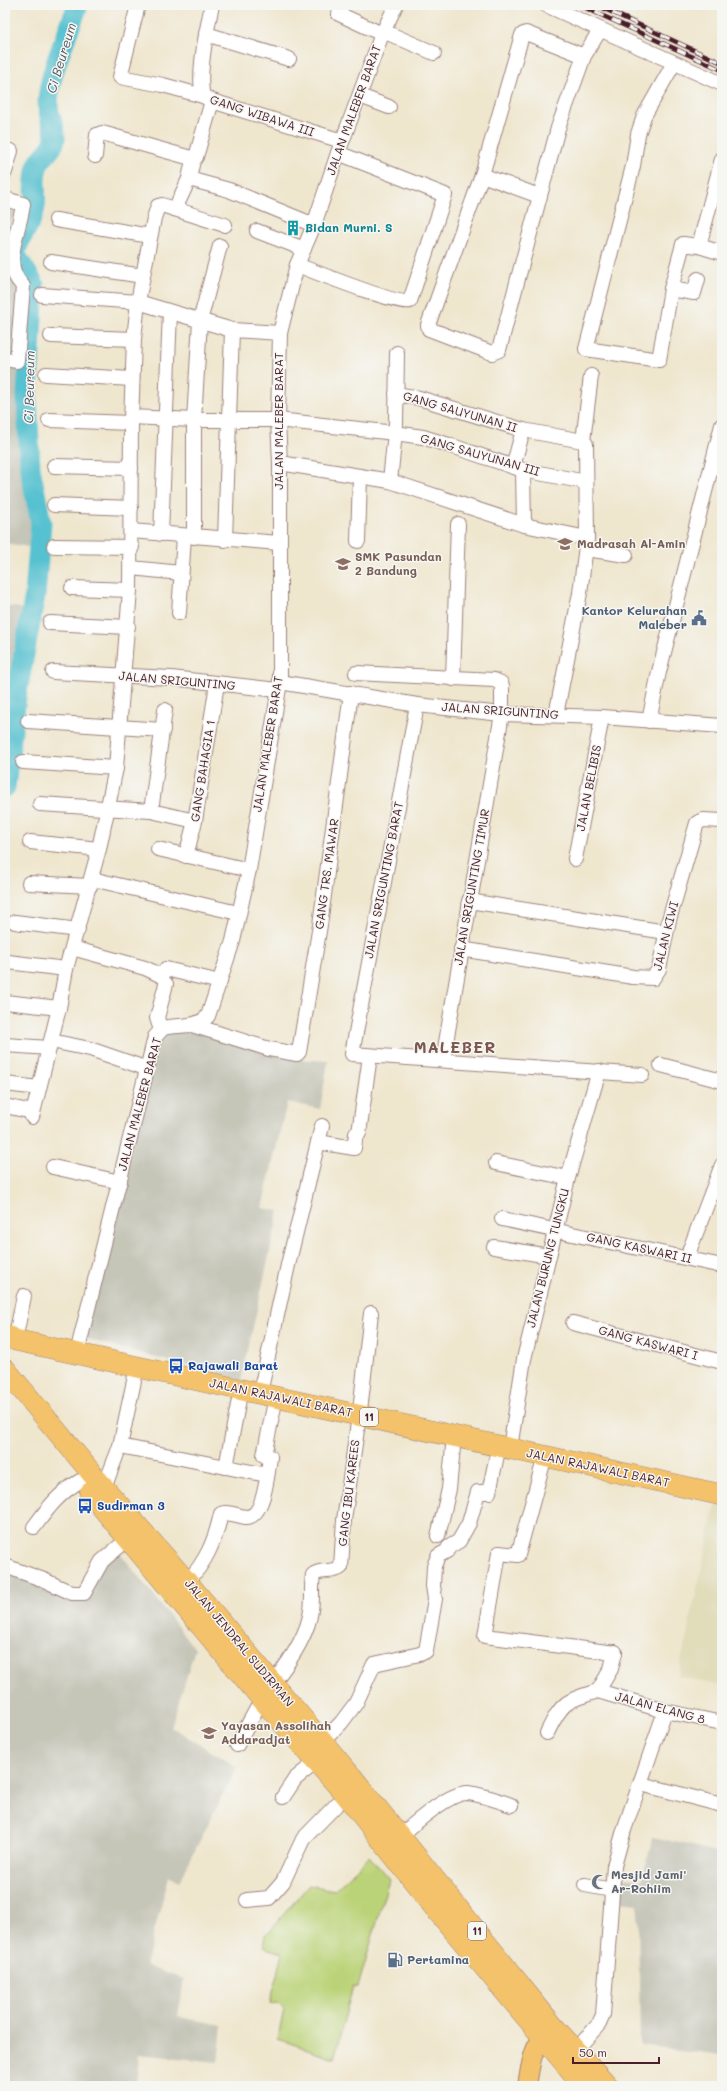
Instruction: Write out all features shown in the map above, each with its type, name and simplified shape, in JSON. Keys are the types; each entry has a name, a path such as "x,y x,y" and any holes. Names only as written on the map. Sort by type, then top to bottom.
{"highway":[{"name":"JALAN RAJAWALI BARAT","path":"8,1341 77,1353 722,1495"},
{"name":"JALAN JENDRAL SUDIRMAN","path":"5,1369 104,1488 161,1565 395,1842 446,1907 548,2031 584,2086"},
{"name":"JALAN JENDRAL SUDIRMAN","path":"5,1391 128,1539 161,1565 187,1582 267,1692"},
{"name":"JALAN JENDRAL SUDIRMAN","path":"319,1751 346,1794 395,1842"},
{"name":"JALAN JENDRAL SUDIRMAN","path":"548,2031 575,2051 608,2086"}],"main road":[{"path":"527,2086 535,2047 548,2031"}],"street":[{"path":"138,5 120,77 163,85 207,99 196,157 175,209"},
{"name":"GANG WIBAWA III","path":"212,5 206,34 201,82 207,99 340,147 445,195 410,301 406,303 381,296 297,265"},
{"path":"341,5 339,15 434,53"},
{"name":"JALAN MALEBER BARAT","path":"77,1353 155,1037 161,1030 167,1027 192,1025 202,1022 208,1016 233,941 238,913 249,870 279,686 280,463 278,420 280,333 297,265 314,225 340,147 383,33 396,5"},
{"path":"546,5 722,84"},
{"path":"584,56 526,33 523,34 482,175 427,327 492,353 498,350 558,128 584,56 600,30"},
{"path":"206,34 289,59"},
{"path":"674,63 642,122 633,166 586,349 660,360 671,289 683,244 699,246 722,253"},
{"path":"360,96 389,107"},
{"path":"94,156 97,135 102,133 194,160"},
{"path":"5,172 13,152"},
{"path":"699,246 722,159"},
{"path":"482,175 539,196"},
{"path":"188,179 229,190 314,225"},
{"path":"5,199 23,204 22,213 6,251 7,270 18,283 23,286 16,361 5,359"},
{"path":"5,1106 32,1114 59,1008 66,969 91,882 116,768 122,676 128,627 132,547 131,420 134,339 138,302 150,236 158,206 164,205 225,225"},
{"path":"56,220 150,236"},
{"path":"257,231 304,249"},
{"path":"179,613 181,574 189,537 200,321 220,246"},
{"path":"50,262 143,276"},
{"path":"671,289 694,293 698,279"},
{"path":"42,295 138,302 232,330 280,333"},
{"path":"162,534 170,312"},
{"path":"225,540 232,330"},
{"path":"51,336 134,339"},
{"path":"390,481 395,433 397,353"},
{"path":"46,374 132,379"},
{"path":"556,715 580,593 587,544 586,444 583,441 591,376"},
{"name":"GANG SAUYUNAN II","path":"396,394 419,398 523,430 583,441"},
{"name":"GANG SAUYUNAN III","path":"49,420 278,420 395,433 423,437 518,468 586,482"},
{"path":"649,721 659,672 722,425"},
{"name":"GANG SAUYUNAN II","path":"523,430 518,468 524,525"},
{"path":"280,463 390,481 524,525 626,555"},
{"path":"54,466 131,468"},
{"path":"358,541 360,476"},
{"path":"54,504 131,508"},
{"path":"356,673 453,679 458,524"},
{"path":"131,532 279,543"},
{"path":"54,546 132,547"},
{"path":"131,568 181,574"},
{"path":"72,588 130,590"},
{"path":"50,623 128,627"},
{"name":"JALAN SRIGUNTING","path":"53,672 171,678 217,684 279,686 351,693 417,705 502,714 602,717 722,726"},
{"name":"JALAN SRIGUNTING TIMUR","path":"443,1060 502,714 502,683 494,680 453,679"},
{"name":"GANG BAHAGIA 1","path":"186,856 195,821 217,684"},
{"name":"GANG TRS. MAWAR","path":"192,1025 269,1049 297,1054 301,1045 320,925 351,693"},
{"name":"JALAN SRIGUNTING BARAT","path":"370,1056 352,1054 417,705"},
{"path":"151,811 165,710"},
{"name":"JALAN BELIBIS","path":"575,859 602,717"},
{"path":"28,721 163,730"},
{"path":"23,762 116,768"},
{"path":"40,804 151,811 195,821"},
{"name":"JALAN KIWI","path":"461,949 650,979 656,976 659,969 666,932 697,823 703,820 722,821"},
{"path":"30,842 99,849"},
{"path":"158,849 249,870"},
{"path":"29,883 91,882 238,913"},
{"path":"470,901 666,932"},
{"path":"15,922 78,930"},
{"path":"72,948 145,968 162,976 166,969 220,982"},
{"path":"8,962 66,969"},
{"path":"161,1030 157,1018 166,984"},
{"path":"5,1002 59,1008"},
{"path":"5,1045 50,1045 90,1050 148,1069"},
{"path":"318,1142 354,1148 356,1134 359,1133 370,1056 642,1075"},
{"path":"661,1065 722,1081"},
{"name":"JALAN BURUNG TUNGKU","path":"319,1751 356,1703 374,1664 420,1654 426,1651 435,1599 433,1586 434,1566 438,1556 446,1551 448,1547 459,1541 468,1523 478,1492 489,1492 505,1447 548,1256 568,1178 599,1071"},
{"path":"5,1084 39,1088"},
{"path":"226,1467 259,1393 322,1126"},
{"path":"496,1163 568,1178"},
{"path":"689,1258 690,1249 722,1165"},
{"path":"53,1167 120,1182"},
{"name":"GANG KASWARI II","path":"502,1219 555,1229 722,1266"},
{"path":"494,1247 548,1256"},
{"path":"8,1341 24,1296"},
{"name":"GANG IBU KAREES","path":"267,1692 292,1655 308,1623 313,1599 313,1575 319,1572 339,1569 342,1561 341,1546 344,1520 359,1415 371,1313"},
{"name":"GANG KASWARI I","path":"573,1323 722,1362"},
{"path":"104,1488 120,1446 137,1366"},
{"path":"187,1582 198,1570 212,1548 221,1514 225,1512 247,1517 258,1512 270,1457 264,1455 259,1393"},
{"path":"438,1536 449,1489 454,1436"},
{"path":"120,1446 267,1475"},
{"path":"545,1456 518,1555 499,1553 485,1636 615,1652 611,1669 598,1691 566,1702 560,1708 547,1733"},
{"path":"34,1527 52,1503 65,1489 80,1481"},
{"path":"5,1566 44,1580 72,1593 84,1593 102,1561 128,1539"},
{"name":"JALAN ELANG 8","path":"598,1691 665,1711 722,1723"},
{"path":"237,1745 267,1692"},
{"path":"575,2051 599,2024 603,2015 614,1866 624,1830 665,1711"},
{"path":"283,1797 295,1778 319,1751"},
{"path":"641,1784 722,1805"},
{"path":"395,1842 446,1801 460,1794 468,1793 511,1805"},
{"path":"247,1900 269,1898 286,1878 303,1839 346,1794"},
{"path":"585,1885 612,1890"}],"shaded area":[{"path":"5,200 20,203 10,228 5,254"},
{"path":"5,260 12,274 24,284 26,413 35,548 5,543"},
{"path":"5,606 27,609 25,644 14,667 5,746"},
{"path":"170,1031 197,1031 293,1059 328,1061 320,1109 287,1102 262,1208 279,1211 241,1381 84,1338 159,1040"},
{"path":"717,1498 722,1499 722,1686 678,1676"},
{"path":"113,1544 195,1649 171,1727 237,1767 179,1882 169,1876 145,1966 184,1979 178,2017 222,2025 218,2062 139,2054 136,2086 5,2086 5,1568 83,1595"},
{"path":"653,1837 722,1853 722,2055 640,2045 638,1904 617,1902 620,1878 642,1880"}],"green space":[{"path":"369,1856 389,1879 358,1987 353,1986 334,2058 278,2039 284,2009 279,2003 270,2004 282,1953 264,1947 266,1935 309,1885 335,1890"}],"waterway":[{"name":"Ci Beureum","path":"5,787 16,697 35,595 41,523 30,468 27,397 34,285 15,254 35,207 36,170 40,161 53,145 55,133 48,108 51,80 78,5"}],"railway":[{"path":"579,5 722,70"},
{"path":"596,5 722,63"}],"place":[{"name":"Bidan Murni. S","path":"293,228"},
{"name":"Madrasah Al-Amin","path":"565,544"},
{"name":"SMK Pasundan 2 Bandung","path":"343,564"},
{"name":"Kantor Kelurahan Maleber","path":"699,618"},
{"name":"Rajawali Barat","path":"176,1366"},
{"name":"Sudirman 3","path":"85,1506"},
{"name":"Yayasan Assolihah Addaradjat","path":"209,1733"},
{"name":"Mesjid Jami' Ar-Rohiim","path":"599,1882"},
{"name":"Pertamina","path":"395,1960"}],"district":[{"name":"MALEBER","path":"455,1047"}]}
